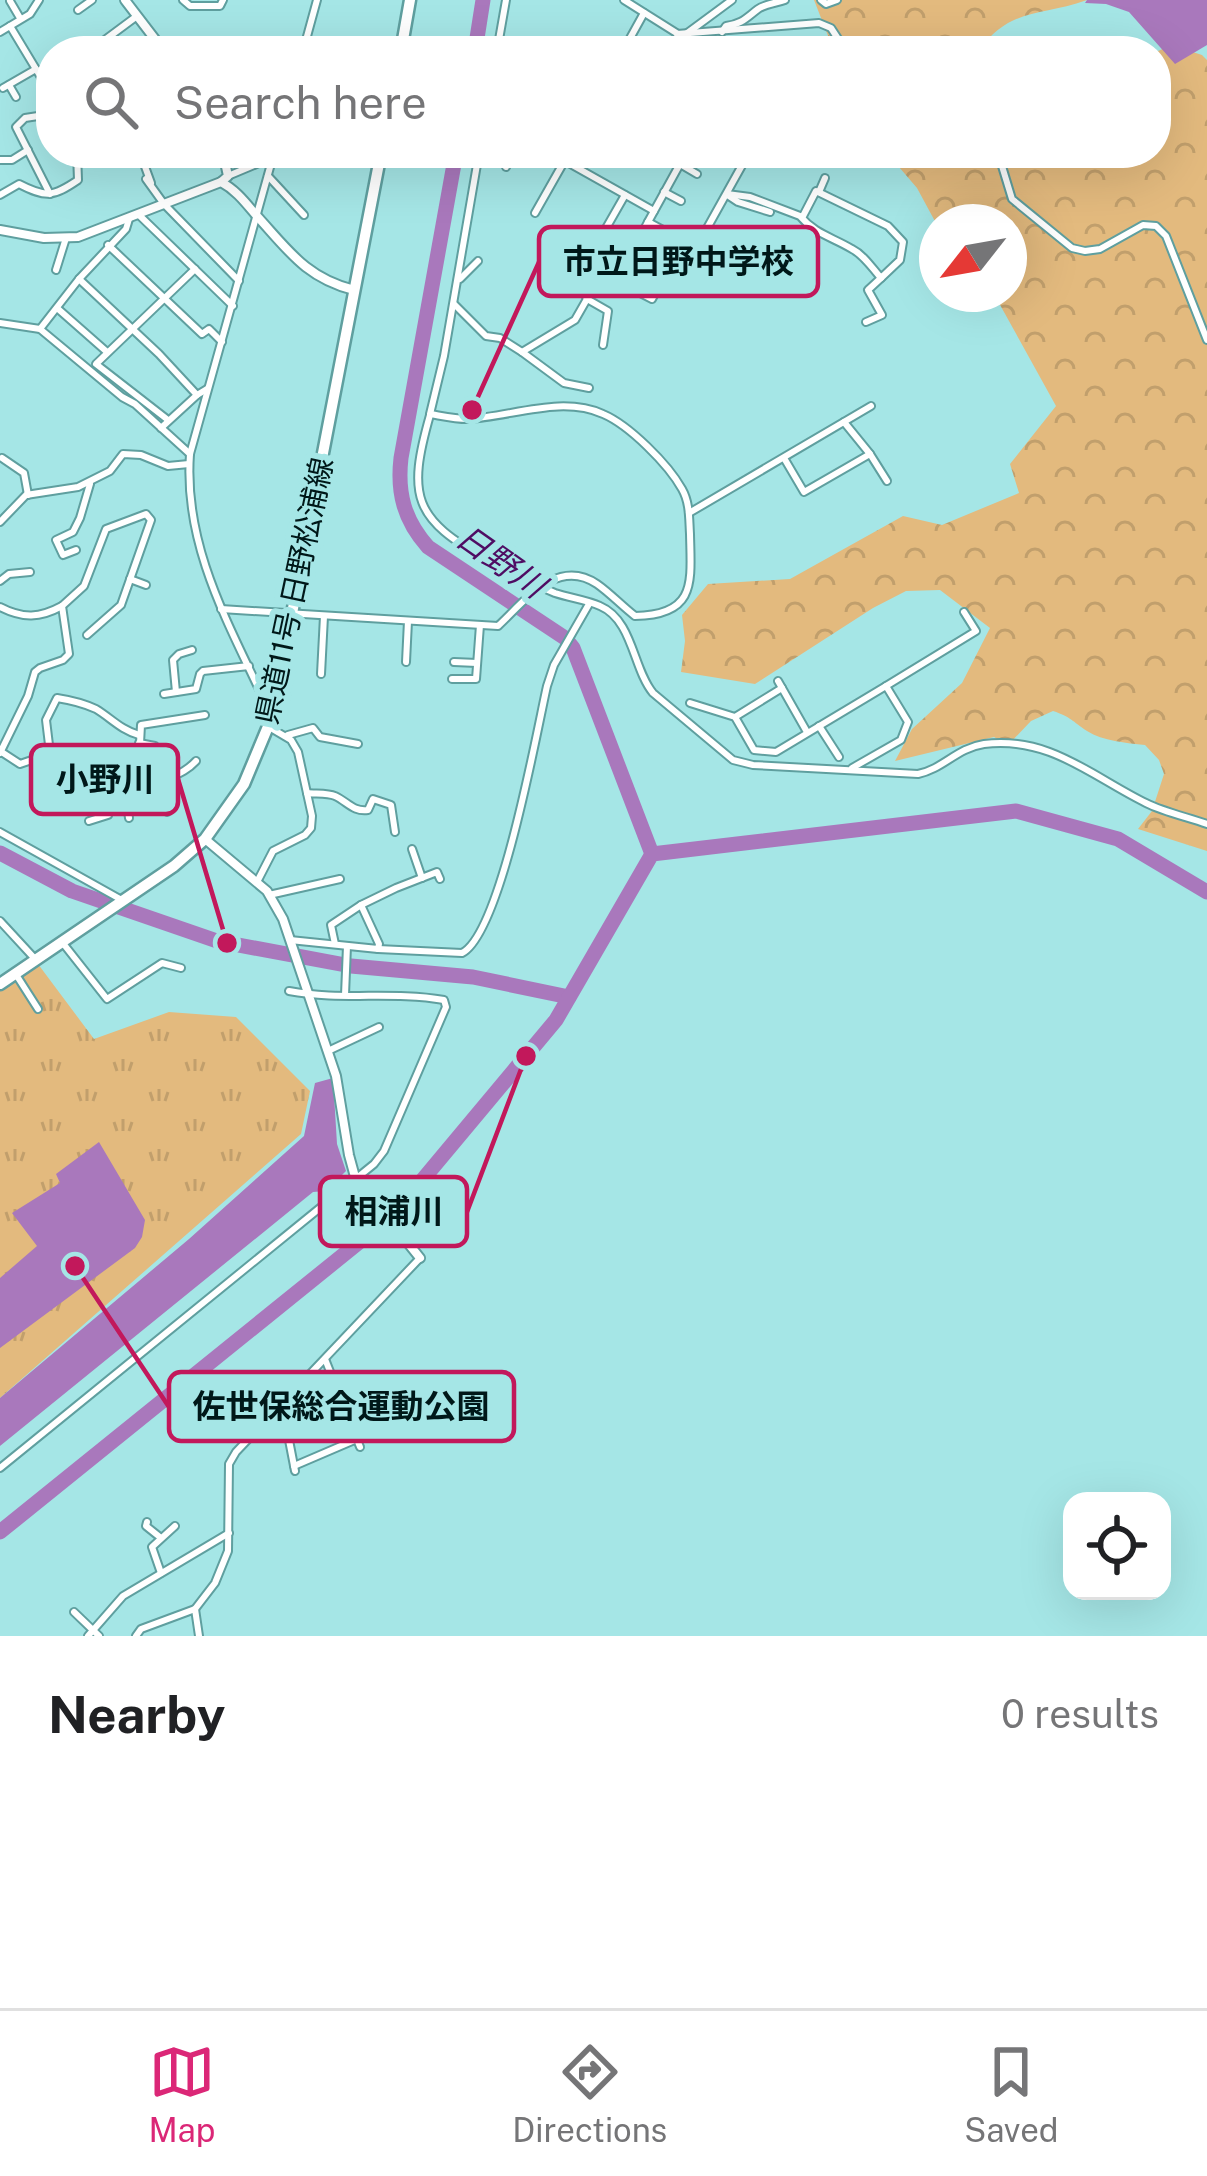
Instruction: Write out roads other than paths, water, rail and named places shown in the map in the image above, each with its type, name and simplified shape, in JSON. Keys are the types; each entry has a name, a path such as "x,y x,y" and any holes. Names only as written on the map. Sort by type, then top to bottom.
{"main road":[{"path":"404,36 410,0"},
{"name":"県道11号 日野松浦線","path":"0,984 18,977 35,960 174,866 205,839 244,784 271,722 379,168"}],"street":[{"path":"0,32 30,14 39,0"},
{"path":"78,10 92,0"},
{"path":"125,0 151,36"},
{"path":"183,0 190,7 220,5 223,0"},
{"path":"307,36 317,0"},
{"path":"499,36 506,0"},
{"path":"624,0 685,36"},
{"path":"682,34 732,0"},
{"path":"722,32 726,26 740,25 760,6 784,0"},
{"path":"820,4 837,0"},
{"path":"10,1 21,20"},
{"path":"631,36 644,13"},
{"path":"110,36 137,16"},
{"path":"682,34 819,23 836,36"},
{"path":"10,26 36,69 6,87 16,97"},
{"path":"36,116 25,118 16,127 36,166"},
{"path":"0,160 12,160 28,150"},
{"path":"37,168 50,194"},
{"path":"0,195 19,184 38,194 57,194 78,180 78,168"},
{"path":"145,168 154,192"},
{"path":"224,168 231,188 315,276 356,290"},
{"path":"0,230 44,238 96,232 247,168"},
{"path":"257,882 273,851 295,842 311,828 312,816 298,752 271,722 200,556 189,464 270,168"},
{"path":"476,168 418,468 422,500 441,531 536,590 600,606 622,628 653,693 733,760 918,774 978,745 1032,747 1067,757 1150,806 1207,824"},
{"path":"535,213 561,168"},
{"path":"584,168 654,211"},
{"path":"678,168 617,280 652,299 683,241"},
{"path":"688,168 697,173"},
{"path":"648,222 696,248 741,168"},
{"path":"1003,168 1012,199 1072,248 1100,249 1143,225 1156,226 1166,236 1207,340"},
{"path":"268,176 304,215"},
{"path":"819,192 825,178"},
{"path":"146,179 239,281"},
{"path":"802,218 816,191 888,226 903,242 900,260 868,290 883,314 866,322"},
{"path":"664,192 681,201"},
{"path":"727,194 770,212"},
{"path":"727,194 782,207 818,233 855,250 881,278"},
{"path":"570,259 582,236 596,244 625,195"},
{"path":"40,329 134,217"},
{"path":"134,217 232,306"},
{"path":"56,270 66,238"},
{"path":"108,245 202,334 209,328 223,342"},
{"path":"555,251 570,259 587,298 608,311 603,345"},
{"path":"457,281 478,261"},
{"path":"168,420 96,364 195,269"},
{"path":"79,279 196,395"},
{"path":"522,352 575,320 587,298"},
{"path":"453,304 486,336 500,338 564,382 589,388"},
{"path":"57,308 107,352"},
{"path":"0,323 40,329 190,454"},
{"path":"161,428 209,386"},
{"path":"221,609 498,626 554,577 593,581 634,616 666,611 681,601 692,578 685,492 621,423 577,406 464,419 430,414"},
{"path":"689,513 872,406"},
{"path":"844,422 887,482"},
{"path":"0,522 28,495 91,481 110,471 124,454 142,455 168,466 189,464"},
{"path":"784,458 804,492 870,454"},
{"path":"2,458 24,473 28,495"},
{"path":"76,550 63,555 54,536 73,532 91,481"},
{"path":"0,607 31,617 62,606 83,586 106,529 146,514 151,520 121,605 93,634"},
{"path":"0,581 9,574 30,572"},
{"path":"130,580 146,585"},
{"path":"290,942 469,950 491,908 512,842 554,665 590,604"},
{"path":"62,606 69,654 35,672 0,752 20,764 50,753 101,758 149,786 158,800 166,801 167,812"},
{"path":"690,703 736,716 754,750 776,752 976,631 964,612"},
{"path":"321,674 324,616"},
{"path":"406,662 408,621"},
{"path":"452,679 474,682 480,625"},
{"path":"176,692 173,660 192,650"},
{"path":"454,662 477,663"},
{"path":"164,694 196,689 203,671 249,666"},
{"path":"736,716 780,685 808,733"},
{"path":"849,770 901,740 908,722 886,686"},
{"path":"50,753 46,720 56,698 100,712 155,746"},
{"path":"134,780 141,725 205,716"},
{"path":"317,719 317,733"},
{"path":"343,741 346,725"},
{"path":"819,726 839,757"},
{"path":"284,735 313,728 320,737 358,744"},
{"path":"76,799 68,786 101,758"},
{"path":"89,820 108,815 105,796 178,776 196,760"},
{"path":"147,808 153,775"},
{"path":"125,790 129,818"},
{"path":"307,793 338,797 358,811 368,810 373,799 391,805 395,832"},
{"path":"0,832 124,901"},
{"path":"136,1636 141,1629 195,1609 215,1582 229,1551 229,1464 236,1452 417,1255 357,1179 328,1051 283,919 257,882 205,839"},
{"path":"412,849 422,878"},
{"path":"335,944 331,925 362,905 437,872 440,879"},
{"path":"269,895 340,879"},
{"path":"362,905 378,949"},
{"path":"0,921 35,960"},
{"path":"62,942 107,999 162,964 181,968"},
{"path":"345,995 347,946"},
{"path":"18,977 38,1009"},
{"path":"0,1468 357,1179 384,1151 446,1007 444,1000 289,991"},
{"path":"328,1051 379,1027"},
{"path":"282,1404 295,1468 359,1443 325,1359"},
{"path":"285,1421 341,1398"},
{"path":"147,1522 161,1538"},
{"path":"161,1573 152,1547 175,1526"},
{"path":"74,1612 93,1634 123,1596 229,1533"},
{"path":"195,1609 199,1636"}],"waterway":[{"name":"日野川","path":"477,36 483,0"},
{"name":"日野川","path":"453,168 401,458 404,505 428,547 565,638 573,648 652,854"},
{"path":"0,1532 394,1214 556,1020 652,854 1016,811 1118,839 1207,892"},
{"path":"0,853 72,891 217,941 351,966 473,977 569,997"}],"place":[{"name":"市立日野中学校","path":"472,410"},
{"name":"小野川","path":"227,943"},
{"name":"相浦川","path":"526,1056"},
{"name":"佐世保総合運動公園","path":"75,1266"}]}
